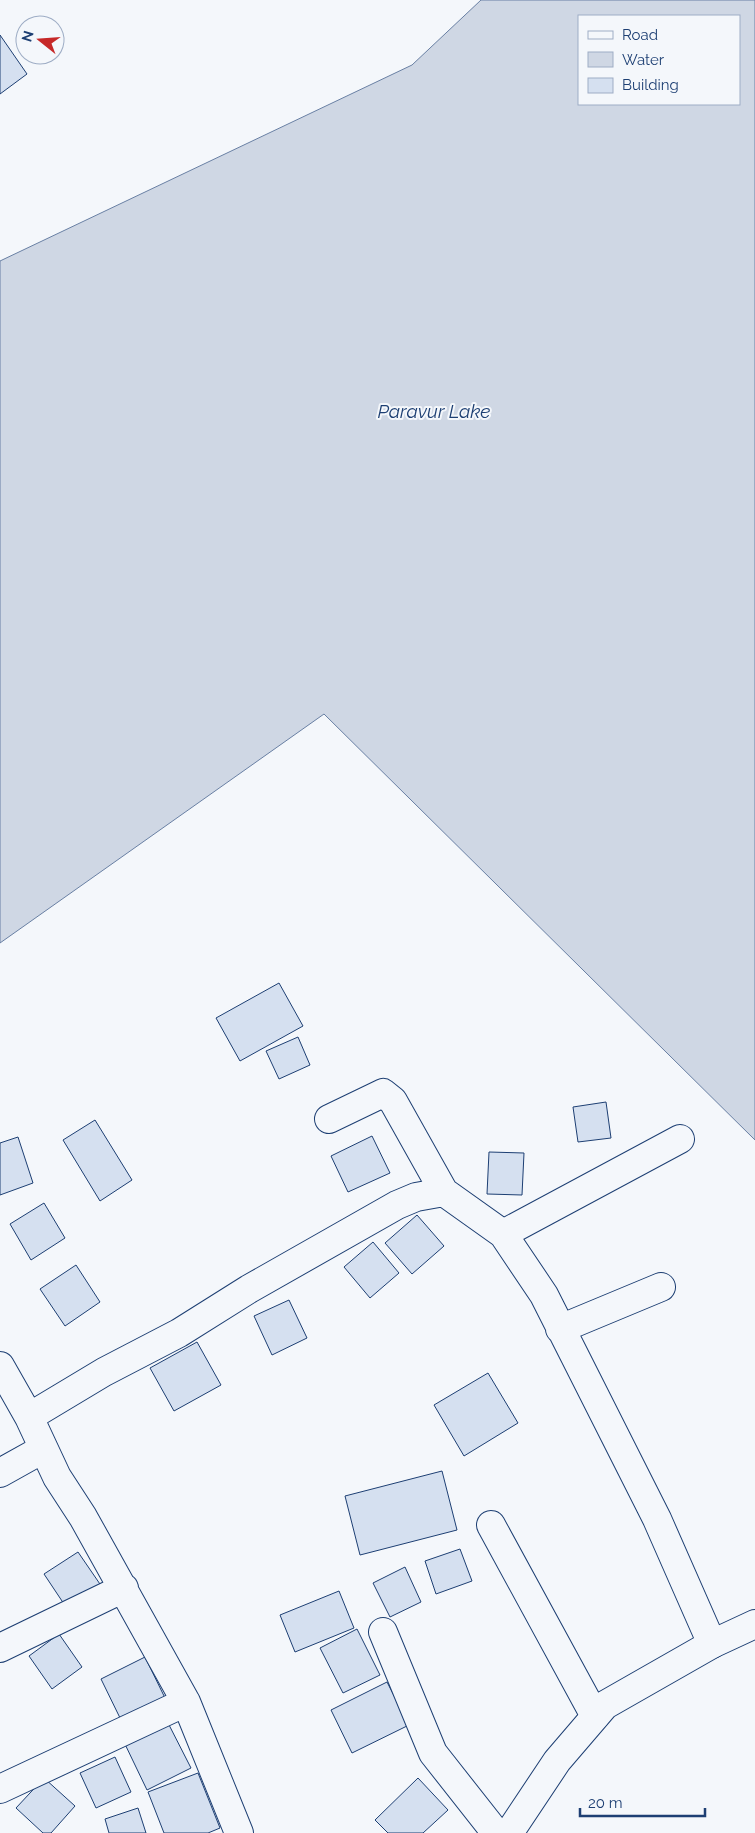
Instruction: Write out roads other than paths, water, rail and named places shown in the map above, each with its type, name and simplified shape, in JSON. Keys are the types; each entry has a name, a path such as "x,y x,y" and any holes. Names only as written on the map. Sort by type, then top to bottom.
{"street":[{"path":"329,1119 383,1093 393,1101 444,1192 503,1234 544,1295 657,1519 712,1644"},
{"path":"503,1234 680,1139"},
{"path":"29,1417 104,1372 179,1333 249,1289 397,1205 416,1197 444,1192"},
{"path":"560,1329 661,1287"},
{"path":"0,1366 29,1417 57,1477 84,1517 186,1702 238,1833"},
{"path":"0,1473 43,1450"},
{"path":"491,1525 595,1716"},
{"path":"0,1648 124,1588"},
{"path":"509,1833 557,1761 605,1705 712,1644 755,1624"},
{"path":"383,1632 433,1752 496,1833"},
{"path":"0,1789 186,1702"}],"water":[{"name":"Paravur Lake","path":"481,0 755,0 755,1140 324,714 0,943 0,261 412,65"}]}
